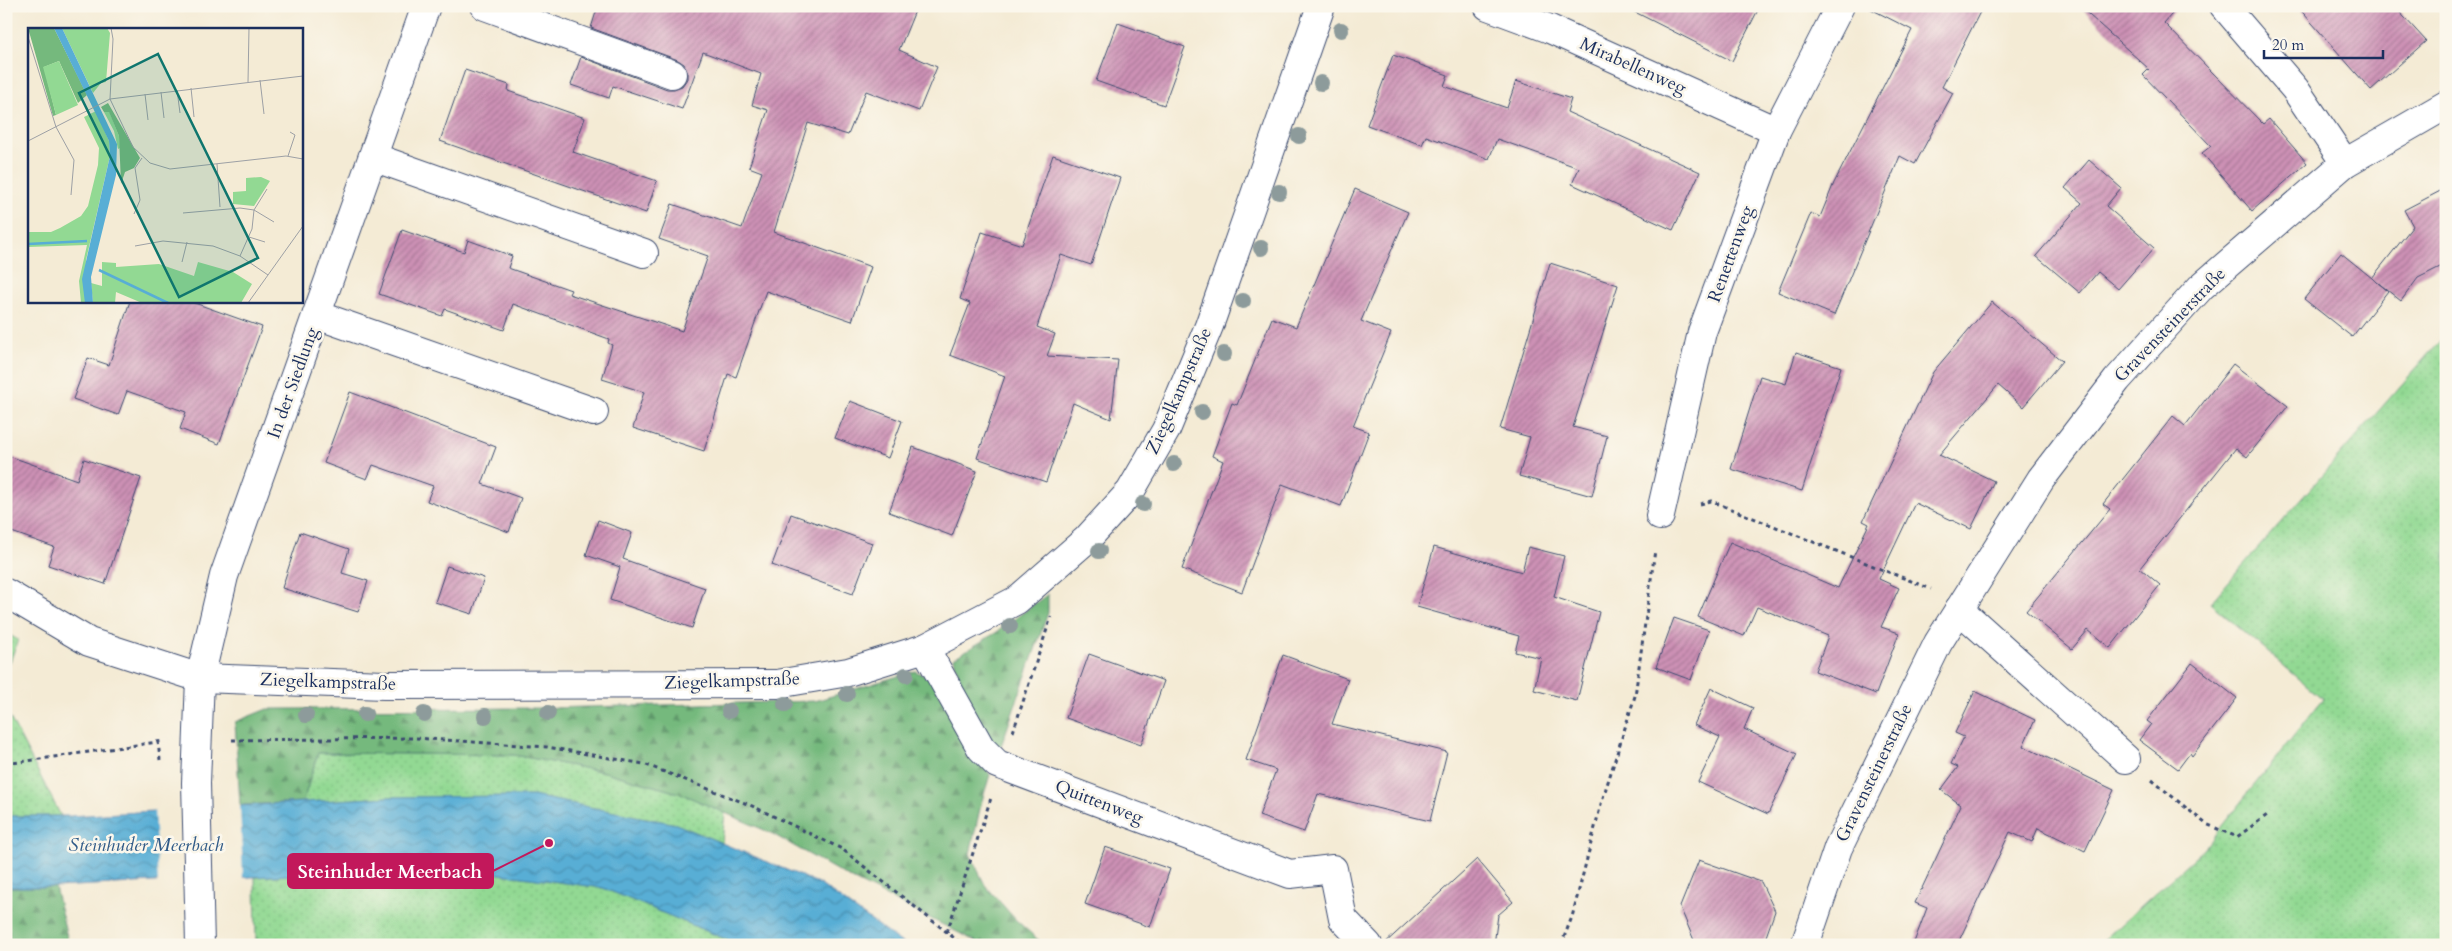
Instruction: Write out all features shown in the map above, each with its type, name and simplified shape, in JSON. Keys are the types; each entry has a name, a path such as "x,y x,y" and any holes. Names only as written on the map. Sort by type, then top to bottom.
{"street":[{"name":"In der Siedlung","path":"200,678 224,576 426,6"},
{"path":"485,6 672,74"},
{"name":"Ziegelkampstraße","path":"6,594 90,642 200,678 384,685 776,684 848,672 925,648 1017,600 1087,539 1130,492 1166,430 1209,326 1321,6"},
{"name":"Mirabellenweg","path":"1488,6 1550,29 1776,130"},
{"name":"Renettenweg","path":"1660,516 1702,332 1776,130 1840,6"},
{"path":"2224,6 2295,89 2346,163"},
{"name":"Gravensteinerstraße","path":"1805,945 1838,848 1938,643 2041,479 2117,380 2201,287 2346,163 2446,105"},
{"path":"373,157 644,253"},
{"path":"317,315 594,412"},
{"path":"1959,609 2126,759"},
{"name":"Quittenweg","path":"925,648 981,748 997,764 1290,874 1333,869 1343,918 1368,945"},
{"path":"200,678 196,783 200,945"}],"path":[{"path":"1561,945 1572,917 1601,804 1635,696 1660,516 1711,501 1941,593 1959,609"},
{"path":"6,764 198,738 227,740 415,738 547,748 644,764 750,805 842,849 963,945"},
{"path":"2126,759 2206,824 2236,837 2270,812"}],"green space":[{"path":"2446,334 2446,945 2098,945 2201,852 2323,699 2210,603"},
{"path":"1048,594 1048,613 1000,749 997,749 965,694 954,658 997,632"},
{"path":"6,633 18,640 6,673"},
{"path":"915,671 931,679 990,775 981,804 970,854 985,885 1016,920 1044,945 983,945 852,879 771,833 682,794 605,772 514,755 318,753 303,802 240,805 235,722 267,709 547,708 815,701"},
{"path":"6,710 61,816 6,816"},
{"path":"318,753 514,755 605,772 682,794 725,813 722,843 676,824 533,796 389,797 303,802"},
{"path":"449,867 603,888 740,945 256,945 255,877"},
{"path":"6,887 55,887 69,945 6,945"}],"water":[{"path":"533,796 676,824 818,883 905,945 740,945 603,888 449,867 55,887 6,887 6,816 70,816 389,797"}],"pier":[{"path":"240,804 243,880 158,884 154,809"}],"building":[{"path":"598,6 917,6 899,50 937,67 919,111 866,91 848,135 808,123 774,232 871,267 852,321 766,291 736,377 728,374 704,451 633,428 644,392 602,379 612,345 608,343 609,339 513,304 504,330 445,309 442,316 379,294 402,230 464,252 468,240 512,256 508,268 571,290 569,294 682,331 708,256 659,239 672,204 742,228 762,172 749,167 768,110 752,105 761,74 703,52 682,109 613,86 609,98 571,85 581,57 667,89 682,86 687,79 687,71 684,64 678,60 591,28"},
{"path":"1623,6 1760,6 1732,61"},
{"path":"1865,6 1983,6 1942,87 1953,93 1915,164 1900,156 1834,315 1778,292 1811,213 1820,217 1834,183 1912,30"},
{"path":"2079,6 2179,6 2164,23 2263,124 2269,119 2307,163 2252,211 2202,153 2211,146 2143,75 2149,69"},
{"path":"2297,6 2394,6 2426,41 2371,90"},
{"path":"1118,23 1185,47 1164,105 1096,81"},
{"path":"1393,55 1448,75 1444,86 1507,108 1516,81 1571,99 1567,112 1700,172 1673,230 1572,184 1579,168 1497,139 1489,159 1426,136 1422,145 1367,125"},
{"path":"465,70 509,85 508,91 585,118 573,152 657,181 646,213 440,141"},
{"path":"1053,155 1120,178 1091,265 1061,255 1037,327 1055,334 1047,356 1118,360 1111,419 1073,403 1046,482 977,458 1005,376 950,355 970,303 960,299 982,232 1022,245"},
{"path":"2089,160 2121,188 2106,206 2154,248 2118,289 2098,272 2080,293 2036,256 2082,203 2065,188"},
{"path":"2446,188 2446,264 2418,278 2401,301 2372,278 2413,226 2404,210"},
{"path":"1355,189 1408,212 1361,321 1391,333 1353,426 1369,432 1341,506 1282,484 1242,592 1182,569 1223,461 1212,456 1232,403 1237,405 1272,318 1296,327"},
{"path":"2341,253 2388,291 2352,337 2304,299"},
{"path":"1550,263 1618,285 1573,427 1607,436 1592,496 1519,476 1530,437 1500,429"},
{"path":"130,302 192,302 262,327 219,444 180,429 186,412 127,391 118,415 73,399 88,358 109,365"},
{"path":"1992,302 2062,361 2023,407 1998,385 1939,455 1994,481 1971,529 1915,503 1879,579 1899,588 1881,627 1899,633 1876,694 1815,671 1828,636 1757,607 1744,636 1698,617 1730,542 1838,588 1869,524 1863,521 1933,372"},
{"path":"1796,352 1841,367 1802,491 1731,469 1760,376 1786,384"},
{"path":"2233,364 2288,406 2247,457 2236,448 2140,568 2160,585 2110,648 2088,630 2072,649 2026,611 2110,509 2103,504 2173,416 2185,426"},
{"path":"350,392 496,447 482,484 521,498 509,532 427,501 433,486 373,465 367,479 324,463"},
{"path":"850,401 902,421 888,458 835,438"},
{"path":"913,447 977,471 952,536 889,512"},
{"path":"6,455 77,480 84,459 141,478 105,584 48,565 54,547 6,530"},
{"path":"791,514 872,543 853,594 772,565"},
{"path":"598,520 632,533 623,559 705,588 692,628 610,600 620,567 586,555"},
{"path":"300,532 349,549 342,573 368,581 358,612 282,588"},
{"path":"1434,547 1522,572 1528,547 1564,556 1554,597 1599,612 1577,701 1534,690 1541,658 1515,652 1519,636 1417,607"},
{"path":"447,566 484,578 472,614 435,602"},
{"path":"1674,618 1709,630 1691,680 1656,667"},
{"path":"1089,654 1164,681 1141,745 1066,718"},
{"path":"1283,655 1348,679 1332,724 1447,752 1430,821 1318,794 1304,832 1259,816 1276,770 1246,760"},
{"path":"2192,663 2237,698 2192,756 2190,753 2178,769 2139,740 2151,724 2147,721"},
{"path":"1711,688 1753,708 1744,729 1797,754 1768,814 1698,782 1720,737 1694,725"},
{"path":"1975,691 2035,720 2023,746 2114,790 2085,851 2038,828 2032,842 2010,832 1957,945 1913,945 1927,908 1915,903 1961,805 1941,790 1958,767 1951,764 1964,737 1955,733"},
{"path":"1105,847 1170,869 1150,927 1085,904"},
{"path":"1477,859 1513,902 1498,915 1494,945 1383,945"},
{"path":"1699,860 1761,882 1775,911 1763,945 1696,945 1680,907"}],"place":[{"name":"Steinhuder Meerbach","path":"549,843"}]}
